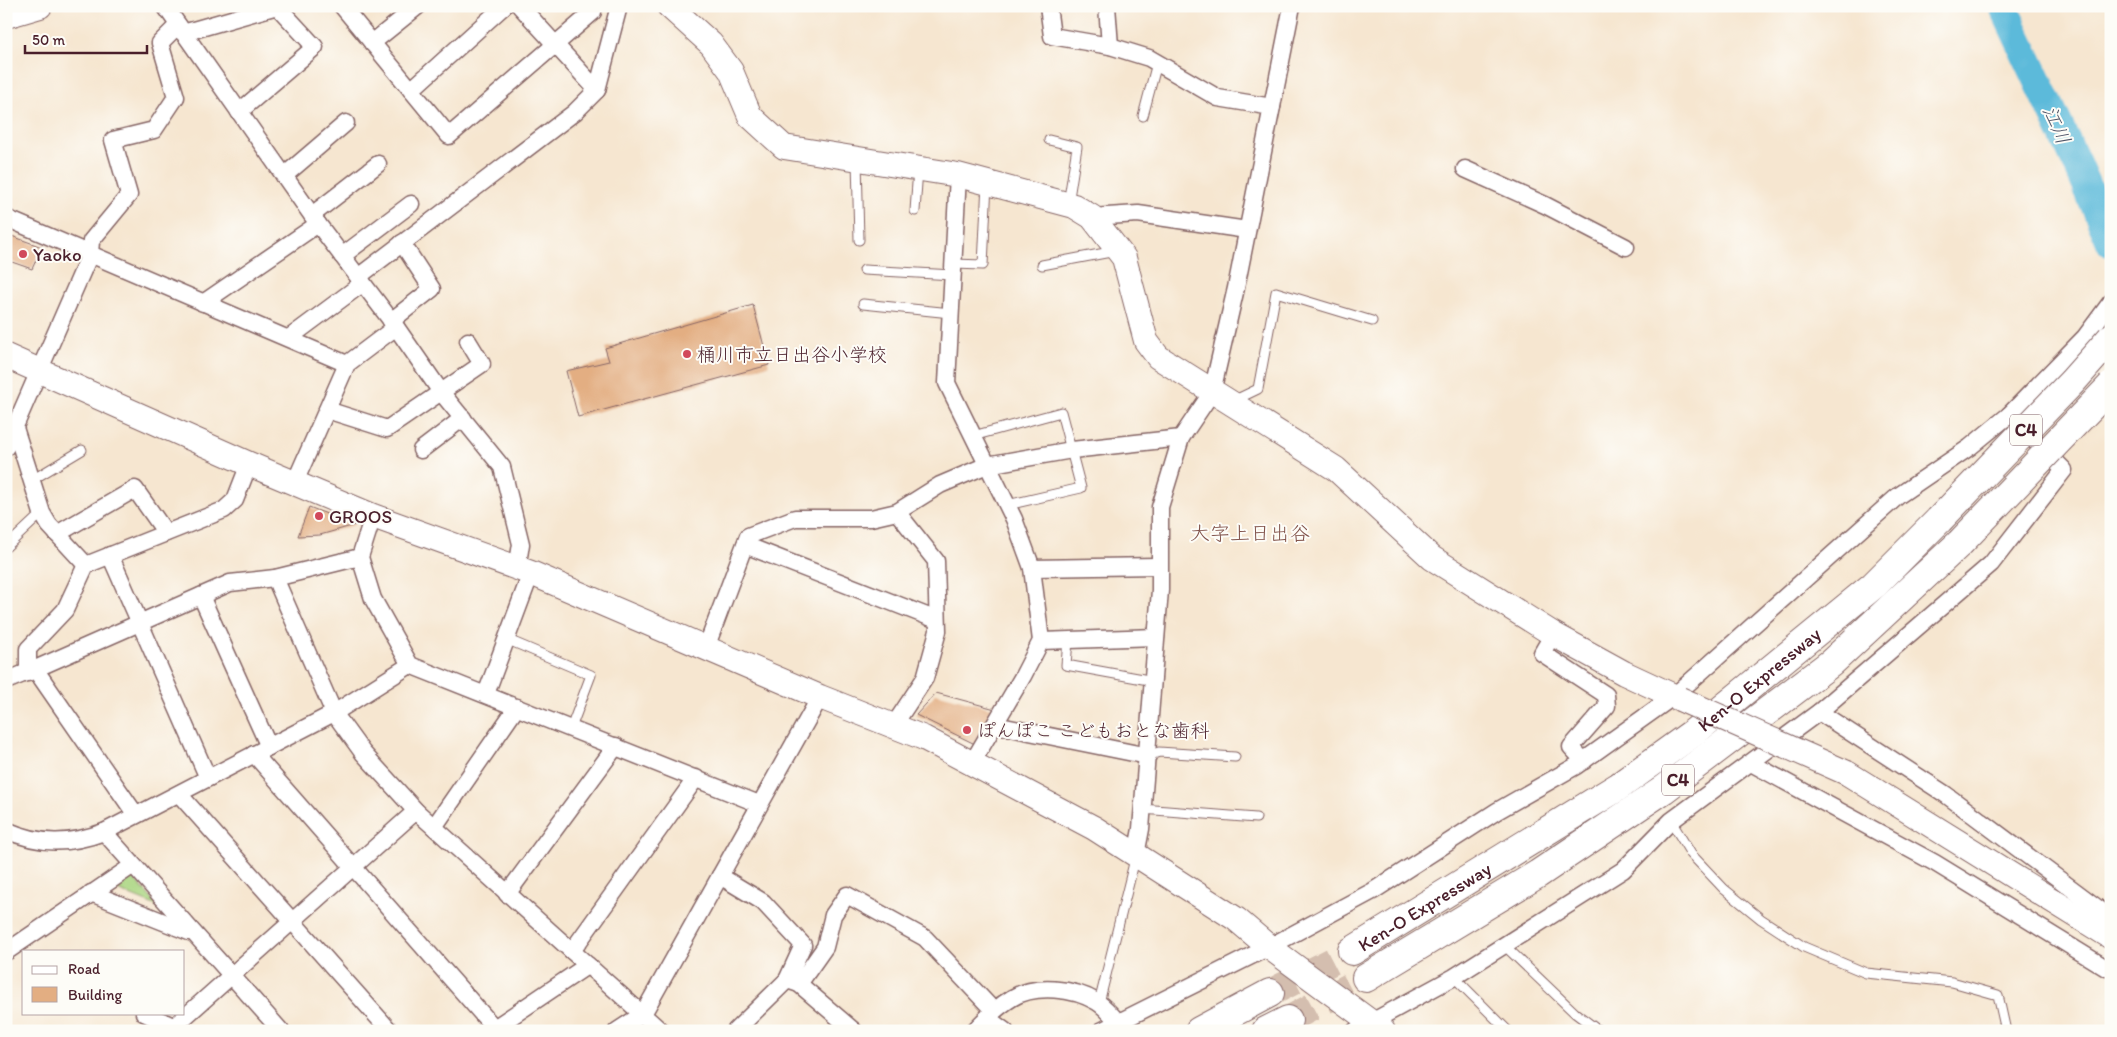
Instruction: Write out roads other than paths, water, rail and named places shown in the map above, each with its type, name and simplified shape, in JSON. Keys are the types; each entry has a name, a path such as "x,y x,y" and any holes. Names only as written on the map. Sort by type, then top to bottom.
{"highway":[{"name":"Ken-O Expressway","path":"1352,951 1618,787 1693,733 1874,585 2072,382 2111,338"},
{"name":"Ken-O Expressway","path":"1366,978 1538,874 1663,790 1831,663 1960,543 2111,386"},
{"path":"1199,1031 1270,993"}],"street":[{"path":"6,16 40,6"},
{"path":"165,6 284,176 394,324 441,392 502,467 521,544 524,571 506,639 486,694"},
{"path":"6,447 90,254 91,241 129,195 113,140 154,130 176,98 160,43 181,29 277,6 315,47 239,112"},
{"path":"342,6 449,136 593,12 588,6"},
{"path":"372,43 418,6"},
{"path":"411,90 504,6"},
{"path":"520,6 596,90"},
{"path":"289,338 402,243 575,112 596,90 619,6"},
{"path":"669,6 711,44 731,71 750,116 784,147 958,175 1068,204 1092,217 1124,258 1146,341 1158,357 1336,470 1432,558 1553,634 1624,674 1847,773 2111,937"},
{"path":"1048,6 1052,36 1110,46 1156,63 1218,98 1272,107"},
{"path":"1107,6 1110,46"},
{"path":"1136,855 1148,756 1154,681 1160,590 1158,566 1160,507 1181,438 1221,397 1247,230 1292,6"},
{"path":"284,176 346,123"},
{"path":"203,303 315,219 378,164"},
{"path":"1465,169 1546,205 1626,247"},
{"path":"958,175 947,383 1007,505 1032,568 1041,641 972,763"},
{"path":"342,256 411,204"},
{"path":"1092,217 1138,214 1247,230"},
{"path":"6,218 347,364"},
{"path":"296,482 347,364 432,289 402,243"},
{"path":"1101,1031 1122,1027 1373,891 1497,811 1584,760 1677,698 1898,496 1970,447 2009,415 2085,337 2111,302"},
{"path":"327,410 387,429 482,364 468,341"},
{"path":"6,356 249,464 296,482 373,516 524,571 820,697 924,738 1094,828 1236,919 1370,1028 1505,946 1623,870 1671,821 1751,764 1819,712 1991,564 2064,470 2009,415"},
{"path":"421,450 463,418"},
{"path":"15,428 48,525 86,565"},
{"path":"706,648 748,536 794,518 871,518 896,512 940,485 988,464 1072,450 1181,438"},
{"path":"136,815 31,671 28,649 65,610 86,565 224,510 236,500 249,464"},
{"path":"58,534 135,488 166,533"},
{"path":"894,725 925,678 938,631 936,561 896,512"},
{"path":"373,516 360,558 373,599 410,665 759,804"},
{"path":"745,545 937,620"},
{"path":"110,555 208,778"},
{"path":"6,681 230,583 274,578 360,558"},
{"path":"1032,568 1158,566"},
{"path":"274,578 334,713 363,753 416,812 661,1031"},
{"path":"201,596 268,746"},
{"path":"1553,634 1542,653 1606,695 1607,706 1571,747 1584,760"},
{"path":"1041,641 1156,637"},
{"path":"6,830 22,837 47,843 90,838 334,713 410,665"},
{"path":"618,1031 643,1014 820,697"},
{"path":"434,827 517,707"},
{"path":"1819,712 1945,794 2111,918"},
{"path":"995,725 1148,756"},
{"path":"507,894 616,746"},
{"path":"254,754 494,1030 588,966"},
{"path":"1751,764 1935,863 2106,968 2111,968"},
{"path":"572,951 696,778"},
{"path":"179,794 390,1031"},
{"path":"146,1014 173,1029 230,975 293,922 352,866 416,812"},
{"path":"104,832 132,866 282,1031"},
{"path":"7,952 132,866"},
{"path":"720,876 763,902 803,945 793,982"},
{"path":"91,893 192,933"},
{"path":"735,1031 793,982 824,947 833,915 847,895 925,938 1005,1031"},
{"path":"7,952 22,957"},
{"path":"793,982 854,1031"},
{"path":"974,1031 990,1014 1012,998 1030,990 1049,990 1084,995 1098,1003 1122,1027"}],"lane":[{"path":"1143,116 1156,63"},
{"path":"1049,140 1078,147 1068,204"},
{"path":"858,158 859,240"},
{"path":"915,211 918,168"},
{"path":"864,270 953,270 983,265 987,182"},
{"path":"1042,265 1118,251"},
{"path":"1221,397 1258,389 1276,292 1372,321"},
{"path":"863,304 951,313"},
{"path":"973,436 1061,412 1081,488 1007,505"},
{"path":"32,480 82,450"},
{"path":"6,547 42,512"},
{"path":"506,639 591,675 571,728"},
{"path":"1068,640 1066,665 1154,681"},
{"path":"1148,756 1159,752 1235,757"},
{"path":"1142,808 1256,818"},
{"path":"1671,821 1691,854 1724,890 1761,919 1804,947 1866,973 1952,982 1998,995 2006,1031"},
{"path":"1098,1003 1136,855"},
{"path":"1505,946 1575,1013 1599,1031"},
{"path":"1454,977 1508,1031"}],"waterway":[{"name":"江川","path":"2003,6 2077,164 2111,243"}],"tunnel":[{"path":"1270,993 1352,951"},
{"path":"1288,1020 1366,978"}],"place":[{"name":"Yaoko","path":"23,254"},
{"name":"桶川市立日出谷小学校","path":"687,354"},
{"name":"GROOS","path":"319,516"},
{"name":"ぽんぽこ こどもおとな歯科","path":"967,730"}],"district":[{"name":"大字上日出谷","path":"1250,533"}]}
